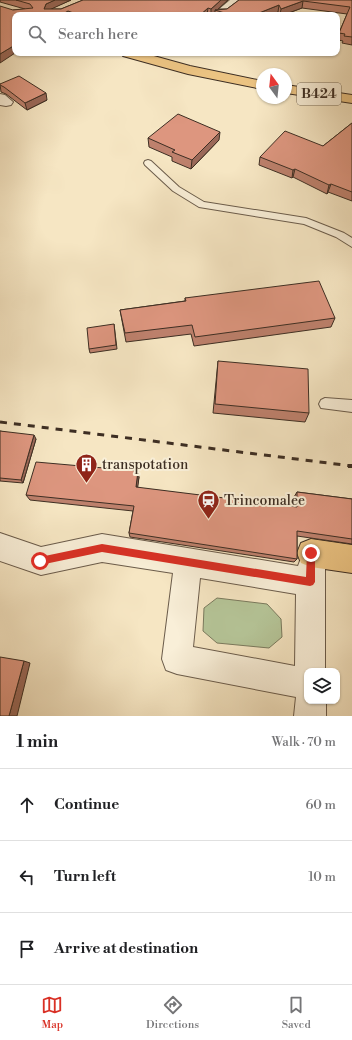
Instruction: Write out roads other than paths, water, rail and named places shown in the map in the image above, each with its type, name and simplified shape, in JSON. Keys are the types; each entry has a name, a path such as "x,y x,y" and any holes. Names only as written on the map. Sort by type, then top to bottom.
{"main road":[{"path":"142,56 188,70 256,84"},
{"name":"B424","path":"292,90 352,99"},
{"path":"311,553 352,559"}],"street":[{"path":"222,12 238,0"},
{"path":"0,547 40,561 102,548 310,582"},
{"path":"310,668 311,553"},
{"path":"188,562 177,659 304,683"},
{"path":"310,704 310,716"}],"lane":[{"path":"148,163 176,189 202,205 306,221 340,235 352,243"},
{"path":"325,404 352,406"}],"railway":[{"path":"0,422 352,466 348,466"}],"place":[{"name":"transpotation","path":"86,484"},
{"name":"Trincomalee","path":"209,520"}]}
